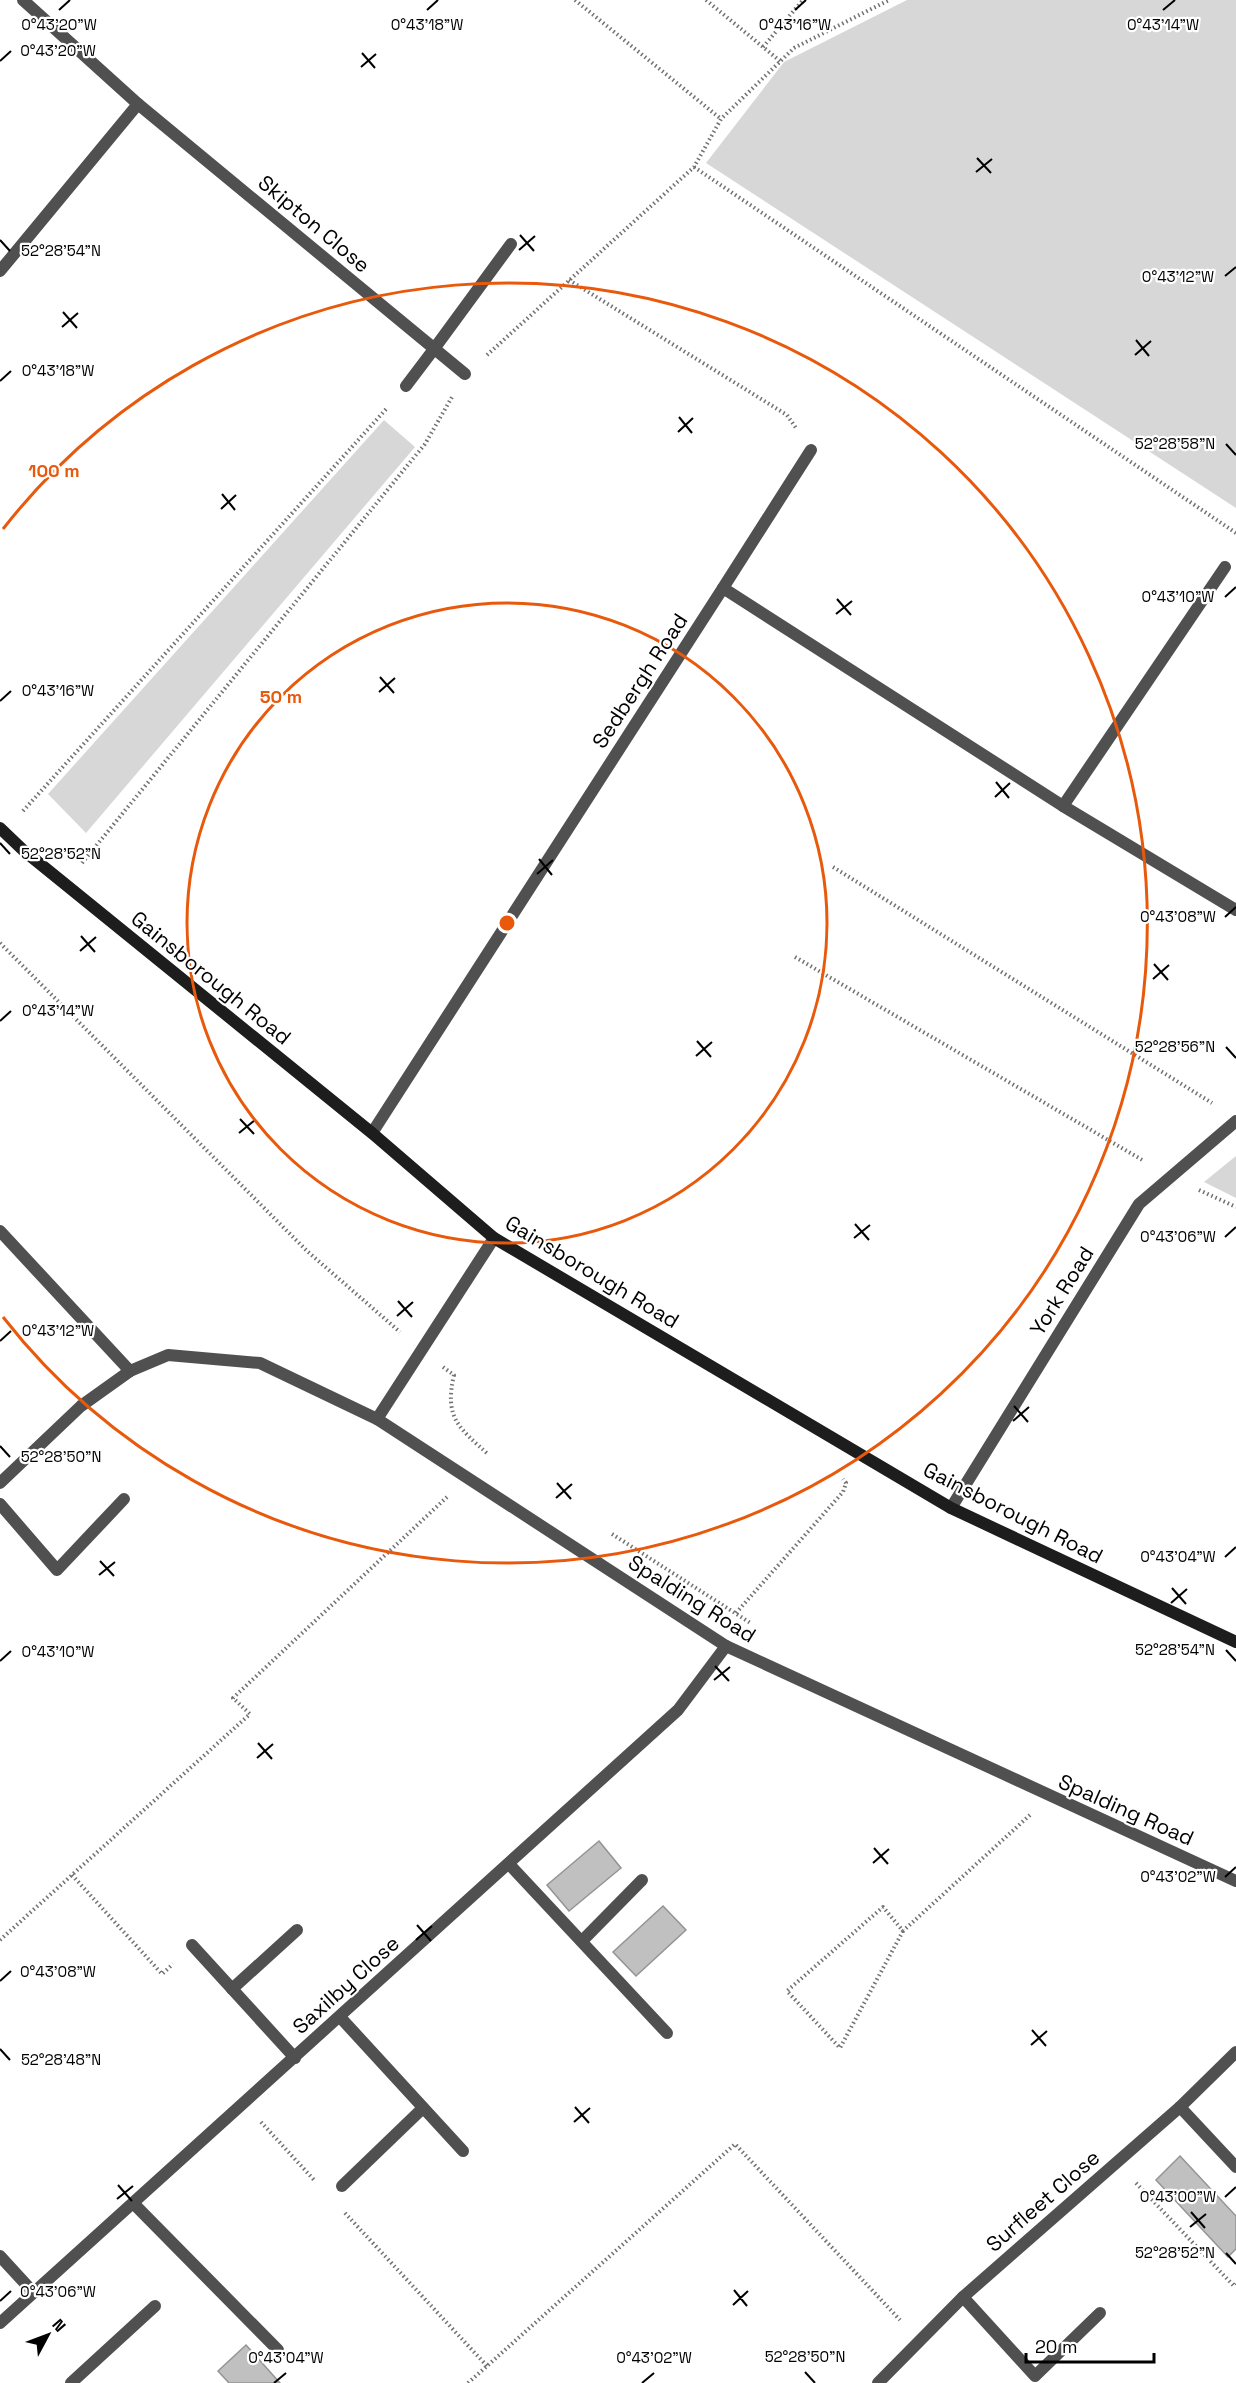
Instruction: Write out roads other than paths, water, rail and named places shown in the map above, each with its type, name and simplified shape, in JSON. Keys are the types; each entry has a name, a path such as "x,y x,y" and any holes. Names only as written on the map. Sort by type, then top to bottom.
{"street":[{"name":"Skipton Close","path":"22,0 138,104 465,374"},
{"path":"0,270 138,104"},
{"path":"406,386 511,244"},
{"name":"Sedbergh Road","path":"372,1133 811,450"},
{"path":"1063,806 1225,567"},
{"path":"723,588 1063,806 1236,910"},
{"name":"Gainsborough Road","path":"2,830 64,884 372,1133 494,1238 951,1508 1236,1642"},
{"name":"York Road","path":"951,1508 1139,1204 1236,1121"},
{"path":"0,1231 130,1371"},
{"path":"377,1419 494,1238"},
{"name":"Spalding Road","path":"0,1483 81,1406 130,1371 168,1355 260,1363 377,1419 726,1646 1236,1881"},
{"path":"0,1504 57,1570 124,1498"},
{"name":"Saxilby Close","path":"0,2323 678,1710 726,1646"},
{"path":"509,1864 667,2033"},
{"path":"582,1941 642,1880"},
{"path":"232,1989 297,1930"},
{"path":"192,1945 295,2058"},
{"path":"340,2017 463,2151"},
{"name":"Surfleet Close","path":"878,2383 963,2296 1180,2107 1236,2052"},
{"path":"1180,2107 1236,2167"},
{"path":"342,2186 423,2108"},
{"path":"134,2204 278,2350"},
{"path":"0,2256 33,2292"},
{"path":"963,2296 1035,2376 1100,2313"},
{"path":"71,2383 155,2306"}]}
